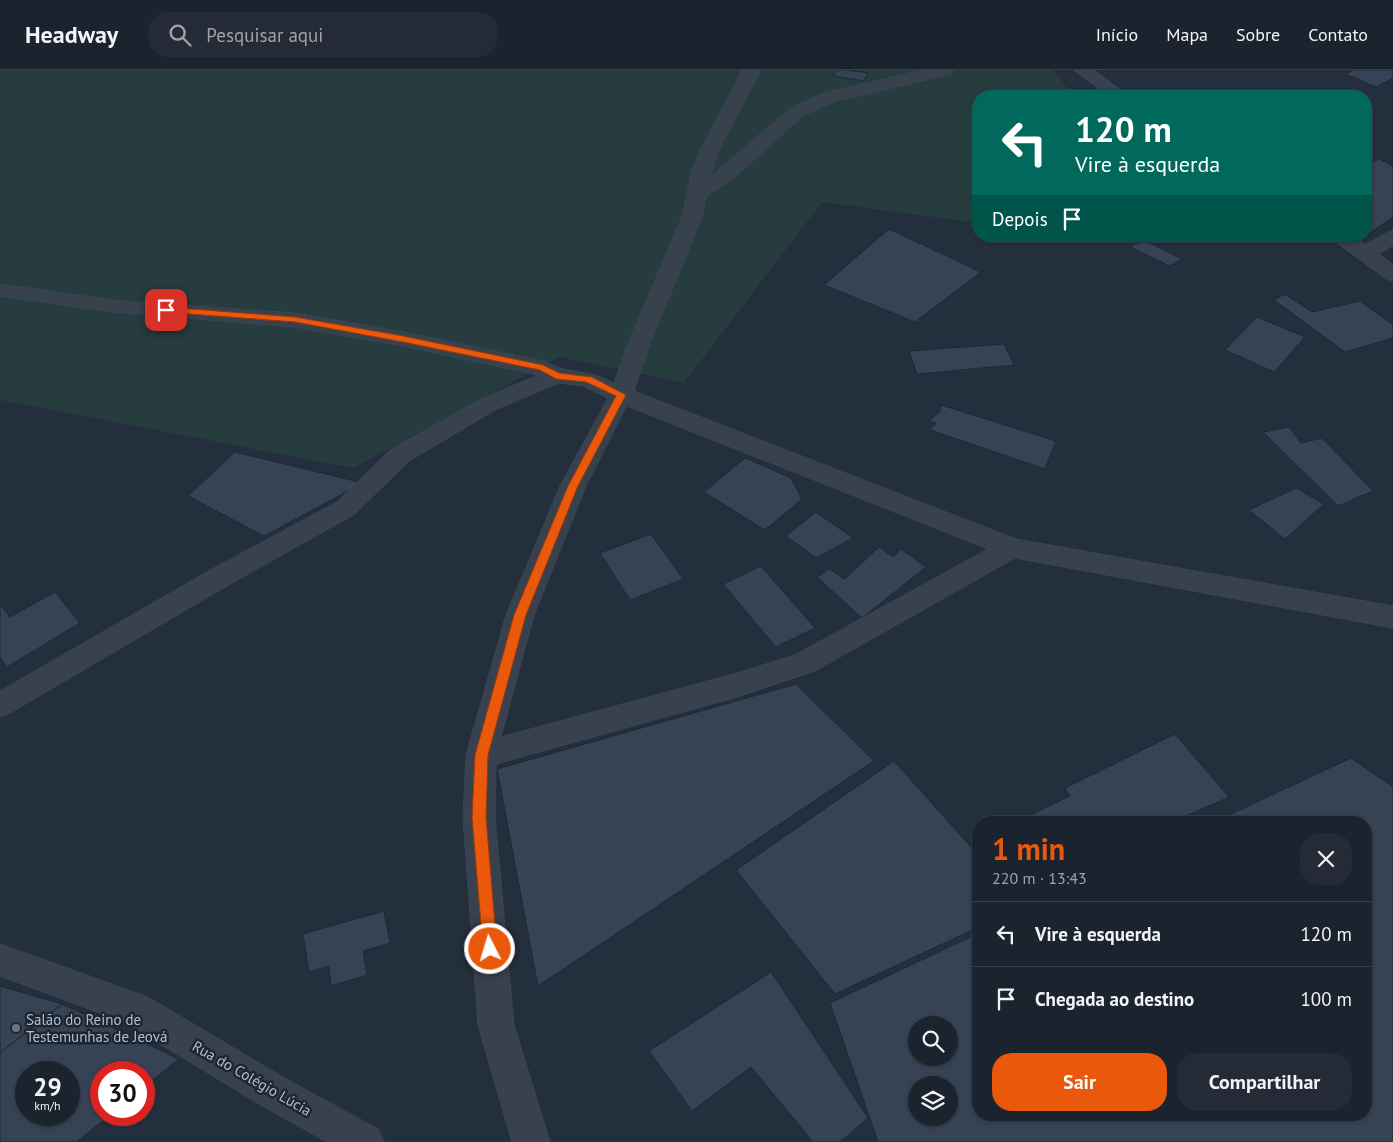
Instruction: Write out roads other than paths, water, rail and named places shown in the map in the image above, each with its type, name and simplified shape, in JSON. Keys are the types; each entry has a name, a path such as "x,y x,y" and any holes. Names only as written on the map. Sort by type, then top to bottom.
{"street":[{"path":"531,1142 496,1025 479,817 481,755 520,615 573,486 621,395 638,346 692,218 702,171 709,151 752,70"},
{"path":"698,194 722,178 798,111 830,97 945,70"},
{"path":"1083,70 1111,90"},
{"path":"1365,253 1393,236"},
{"path":"1348,242 1393,275"},
{"path":"0,290 112,306 295,320 403,339 543,368 556,376 588,380 621,395 1012,548 1393,617"},
{"path":"0,705 222,576 346,508 400,455 489,404 556,376"},
{"path":"481,755 737,685 805,663 1012,548"},
{"name":"Rua do Colégio Lúcia","path":"0,960 136,1009 275,1093 364,1142"}],"place":[{"name":"Salão do Reino de Testemunhas de Jeová","path":"16,1028"}]}
